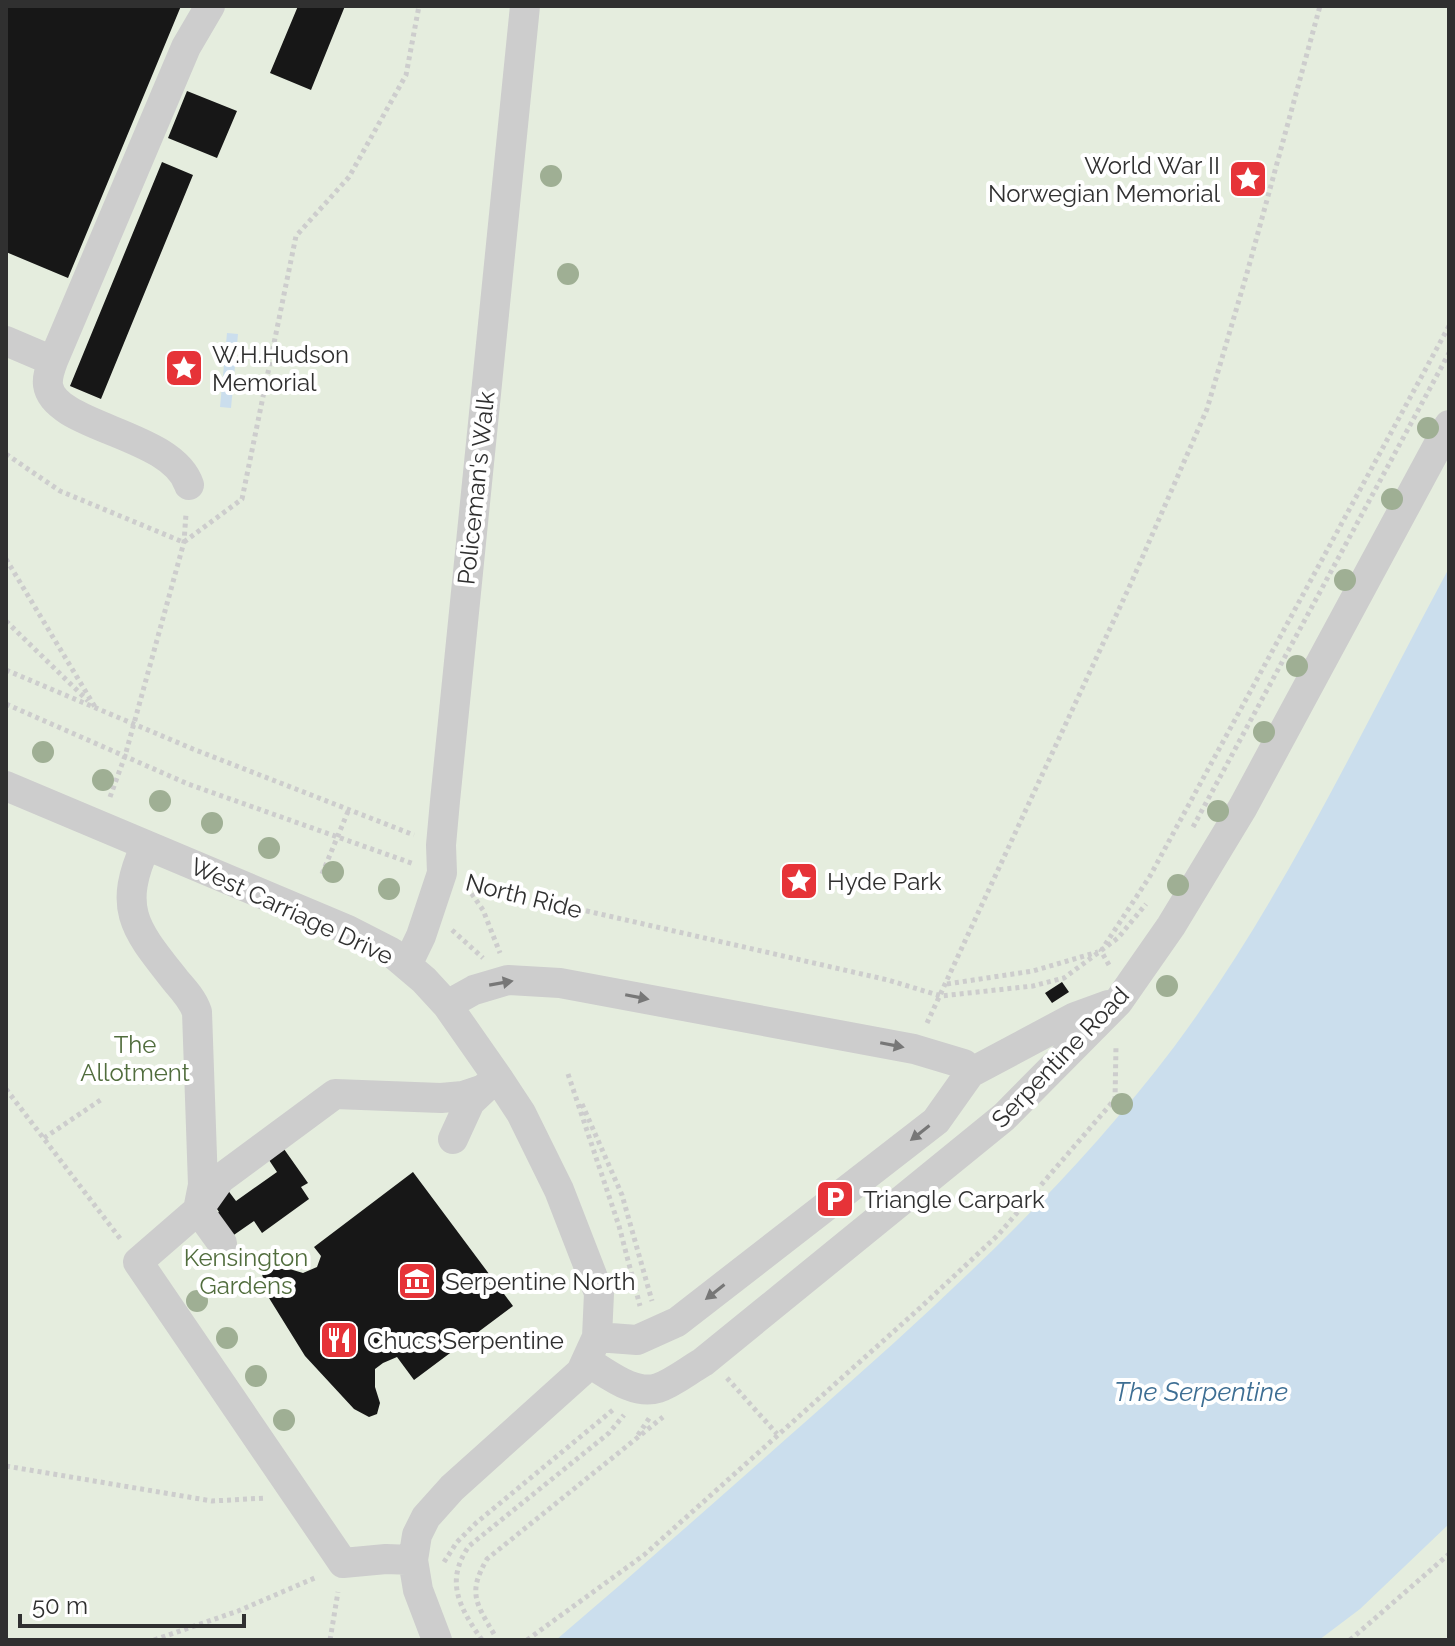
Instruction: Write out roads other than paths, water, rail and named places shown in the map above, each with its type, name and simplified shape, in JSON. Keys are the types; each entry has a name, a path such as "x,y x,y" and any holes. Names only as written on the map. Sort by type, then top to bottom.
{"street":[{"path":"189,485 185,473 172,461 150,447 73,413 55,400 48,386 53,361 186,47 210,6"},
{"name":"Policeman's Walk","path":"407,965 449,867 525,6"},
{"path":"6,341 53,361"},
{"name":"Serpentine Road","path":"591,1349 633,1388 658,1388 703,1362 1004,1117 1118,1002 1171,926 1243,807 1449,425"},
{"name":"West Carriage Drive","path":"6,786 348,930 391,952 407,965 447,1005 491,1083 521,1113 559,1190 599,1293 591,1349"},
{"path":"146,845 132,885 133,915 146,943 191,999 197,1012 203,1163 198,1210 222,1243"},
{"path":"447,1005 474,990 508,980 560,983 914,1049 964,1064 970,1073"},
{"path":"437,1640 418,1590 413,1560 417,1535 426,1517 439,1501 581,1372 591,1349 637,1340 677,1322 936,1121 970,1073 1075,1017 1118,1002"},
{"path":"413,1560 343,1563 138,1262 198,1210 220,1179 335,1094 441,1098 463,1096 491,1083"},
{"path":"453,1139 470,1102 491,1083"}],"water":[{"path":"227,333 238,334 231,408 220,407"},
{"name":"The Serpentine","path":"1449,568 1449,1524 1360,1609 1319,1640 556,1640 956,1286 1048,1194 1134,1098 1214,991 1251,932 1320,812"}],"place":[{"name":"World War II Norwegian Memorial","path":"1248,179"},
{"name":"W.H.Hudson Memorial","path":"184,368"},
{"name":"Hyde Park","path":"799,881"},
{"name":"Triangle Carpark","path":"835,1199"},
{"name":"Serpentine North","path":"417,1281"},
{"name":"Chucs Serpentine","path":"339,1340"}],"park label":[{"name":"The Allotment","path":"135,1058"},
{"name":"Kensington Gardens","path":"246,1271"}]}
